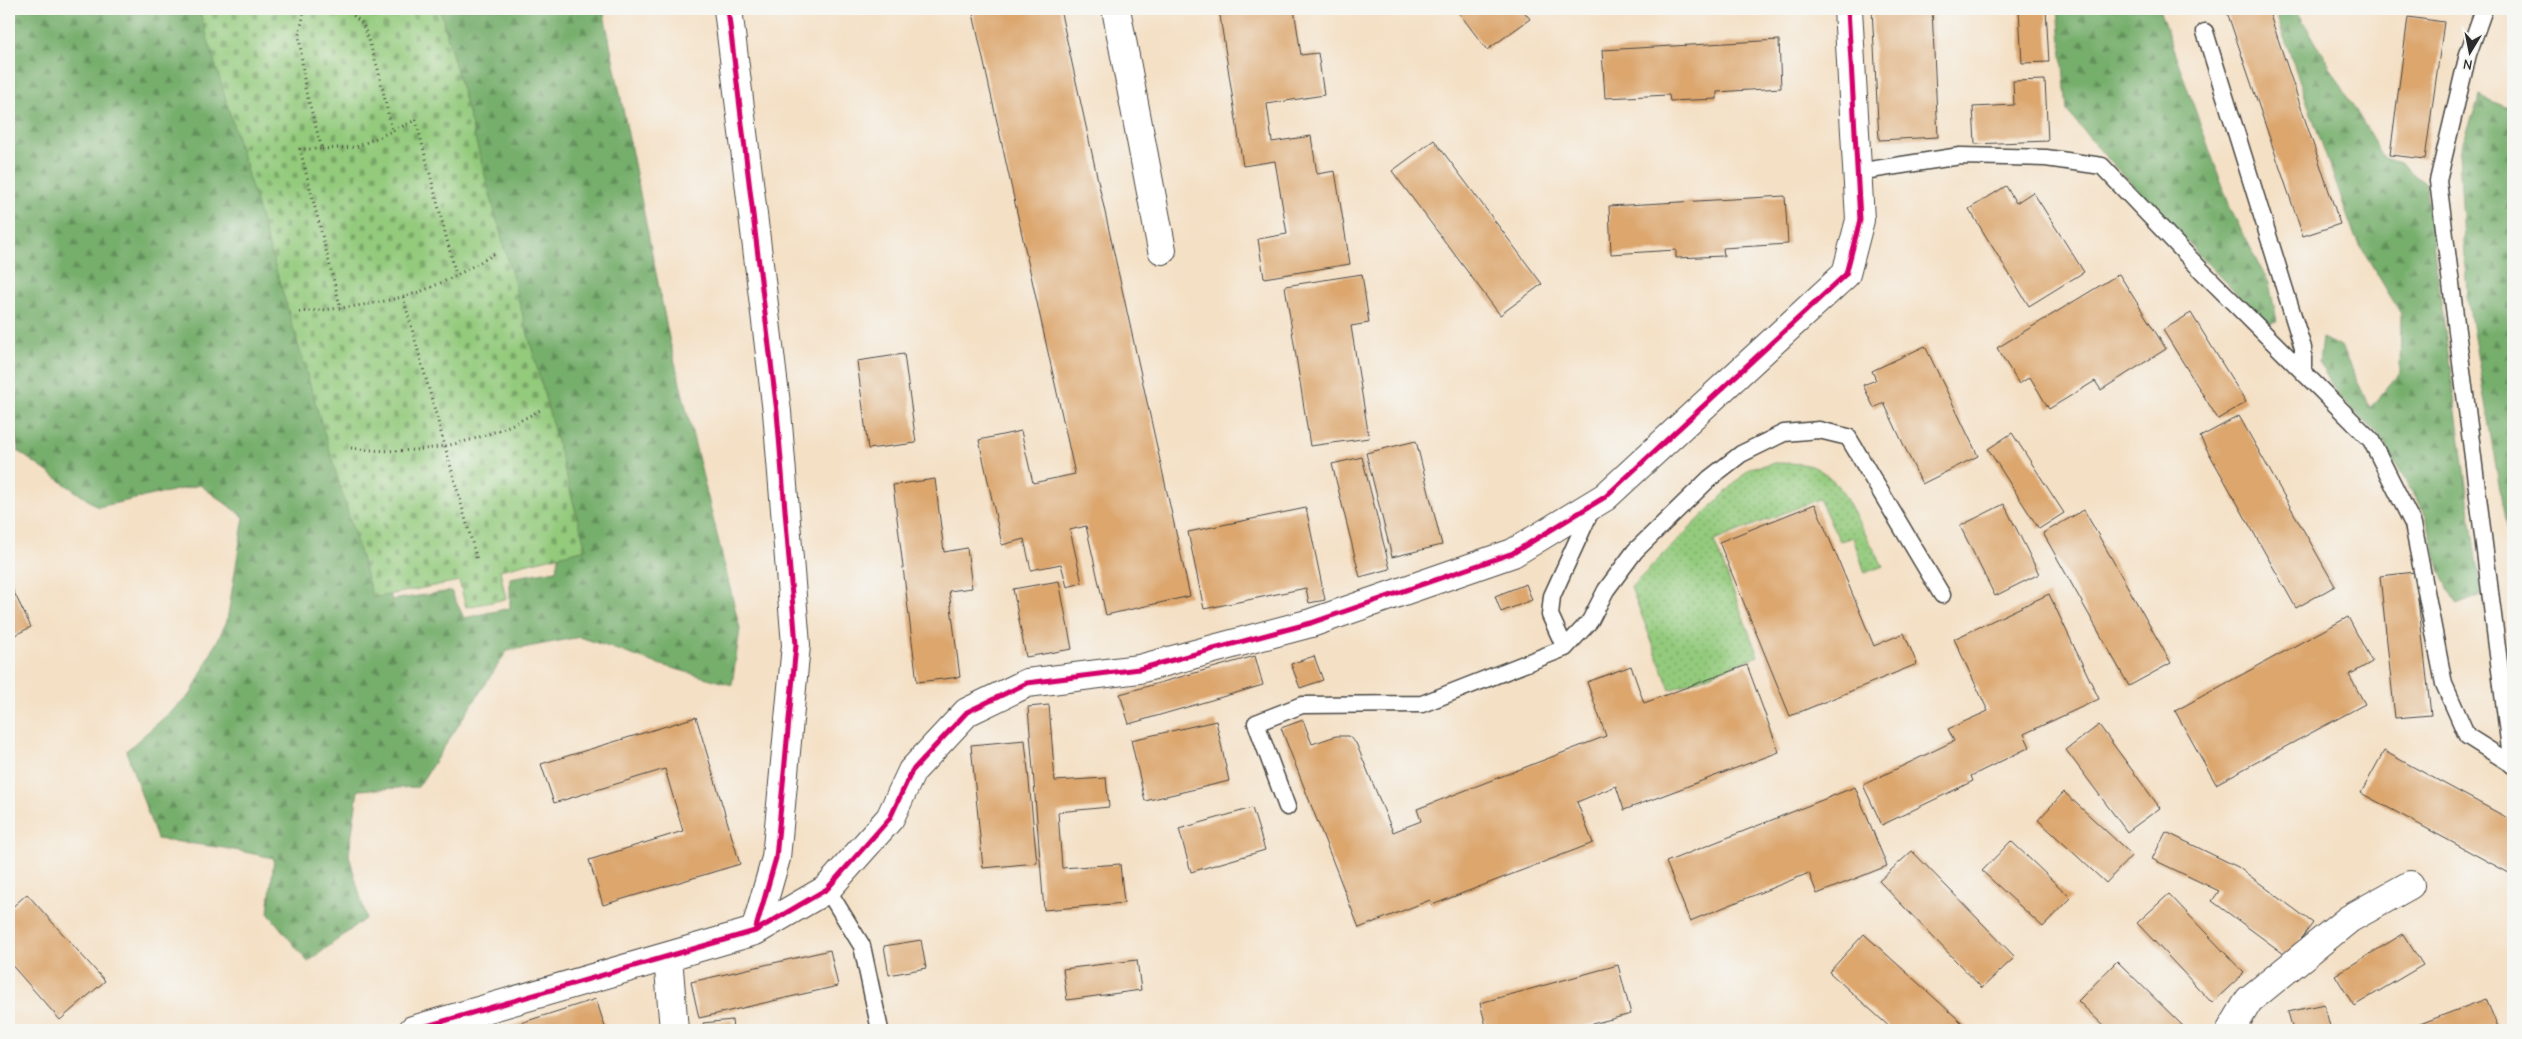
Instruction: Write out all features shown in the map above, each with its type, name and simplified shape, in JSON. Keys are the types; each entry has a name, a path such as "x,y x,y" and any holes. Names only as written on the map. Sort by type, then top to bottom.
{"street":[{"path":"728,9 777,412 796,645 776,858 755,931"},
{"path":"1116,9 1162,250"},
{"path":"413,1030 755,931 827,889 890,818 912,771 967,712 1027,683 1139,669 1311,623 1514,553 1594,504 1618,485 1846,274 1860,220 1848,9"},
{"path":"2231,1030 2249,1000 2349,919 2410,885"},
{"path":"668,957 674,1030"}],"lane":[{"path":"2484,9 2468,54 2438,181 2513,766"},
{"path":"2205,32 2304,348 2303,372"},
{"path":"1857,172 1960,156 2046,158 2102,166 2371,440 2413,524 2444,684 2467,736 2513,766"},
{"path":"1287,807 1256,723 1302,705 1422,704 1565,648 1590,621 1606,590 1635,551 1710,478 1741,454 1784,433 1819,430 1848,437 1942,595"},
{"path":"1565,648 1550,615 1552,596 1594,504"},
{"path":"827,889 862,946 880,1030"}],"path":[{"path":"305,9 299,35 305,88 322,149"},
{"path":"346,9 363,24 378,69 392,131"},
{"path":"341,309 300,149 356,147 416,120 456,275"},
{"path":"299,312 341,309 403,297 456,275 496,253"},
{"path":"403,297 447,447 477,560"},
{"path":"351,448 376,452 447,447 512,426 540,410"}],"green space":[{"path":"9,9 216,9 355,487 392,600 451,591 464,618 510,608 510,578 556,570 567,514 431,9 603,9 669,338 740,629 732,685 658,664 580,637 507,651 418,787 358,790 349,855 366,918 308,962 268,913 274,858 224,848 157,839 126,751 191,694 227,621 244,517 200,485 98,507 19,452 9,410"},
{"path":"199,9 440,9 586,549 500,570 506,599 466,607 459,581 373,598"},
{"path":"2058,9 2159,9 2231,210 2269,283 2277,321 2265,324 2105,156 2067,111"},
{"path":"2274,9 2296,9 2384,158 2402,164 2425,184 2481,595 2457,605 2440,573 2426,516 2378,434 2339,397 2319,363 2322,338 2341,347 2370,408 2400,372 2401,314 2355,237"},
{"path":"2480,96 2508,108 2513,99 2513,567 2467,296 2459,153"},
{"path":"1774,463 1795,463 1816,468 1839,486 1883,566 1865,573 1853,537 1840,541 1819,499 1714,541 1758,656 1670,690 1631,587 1750,468"}],"building":[{"path":"972,9 1060,9 1190,596 1106,615 1086,526 1070,530 1082,583 1067,587 1061,564 1031,570 1024,539 1002,545 979,440 1021,431 1033,483 1075,474"},
{"path":"1219,9 1294,9 1301,55 1318,53 1324,95 1267,104 1272,142 1311,136 1317,174 1335,171 1350,264 1264,278 1258,239 1287,234 1275,161 1243,166"},
{"path":"1456,9 1522,9 1530,19 1487,50"},
{"path":"1872,9 1932,9 1938,137 1879,140"},
{"path":"1997,9 2046,9 2049,62 2022,63 2019,11 1997,12"},
{"path":"2226,9 2268,9 2340,224 2303,236"},
{"path":"2408,17 2444,22 2425,159 2390,155"},
{"path":"1779,40 1781,88 1717,92 1717,99 1670,101 1669,95 1605,98 1602,50"},
{"path":"2045,80 2048,141 1975,144 1973,107 2014,105 2013,81"},
{"path":"1434,140 1542,284 1500,315 1392,171"},
{"path":"2006,186 2016,203 2033,192 2084,272 2029,306 1969,209"},
{"path":"1785,196 1788,244 1723,248 1724,256 1676,258 1676,250 1611,254 1609,206"},
{"path":"1362,274 1369,323 1351,326 1369,438 1310,446 1285,286"},
{"path":"2119,274 2166,349 2101,390 2095,381 2049,409 2030,377 2019,384 1997,348"},
{"path":"2191,313 2246,402 2218,419 2163,330"},
{"path":"1925,346 1978,456 1922,484 1884,403 1874,408 1863,385 1876,380 1872,371"},
{"path":"904,354 916,443 868,449 857,361"},
{"path":"2239,416 2335,586 2296,608 2200,437"},
{"path":"2012,433 2064,513 2039,529 1988,449"},
{"path":"1416,441 1442,545 1392,557 1366,453"},
{"path":"1362,457 1390,569 1360,577 1332,464"},
{"path":"935,479 944,552 967,548 972,588 949,591 960,677 917,682 893,485"},
{"path":"1815,504 1874,646 1904,633 1917,664 1790,716 1719,542"},
{"path":"2004,504 2039,574 1995,596 1960,526"},
{"path":"1306,508 1325,600 1309,603 1306,588 1204,609 1188,532"},
{"path":"2084,510 2171,663 2129,686 2043,533"},
{"path":"2415,572 2431,715 2395,718 2380,576"},
{"path":"1059,581 1072,649 1026,657 1013,589"},
{"path":"9,582 31,627 9,638"},
{"path":"1526,584 1532,600 1501,612 1495,596"},
{"path":"2049,594 2099,699 2024,734 2030,747 1971,776 1973,781 1882,825 1863,785 1954,741 1948,729 1988,711 1954,639"},
{"path":"2348,617 2372,662 2349,675 2365,704 2216,784 2175,711"},
{"path":"1255,656 1263,685 1129,724 1120,694"},
{"path":"1314,656 1323,680 1300,688 1291,664"},
{"path":"1747,665 1779,752 1624,810 1616,786 1577,802 1593,843 1432,905 1430,900 1359,928 1281,728 1303,720 1312,744 1336,736 1348,736 1356,743 1393,832 1421,821 1417,809 1606,736 1587,682 1631,666 1644,703"},
{"path":"1049,705 1055,781 1106,778 1109,807 1058,812 1062,868 1120,864 1124,903 1044,910 1028,707"},
{"path":"696,717 740,864 603,905 589,860 683,831 665,769 554,803 541,764"},
{"path":"1216,721 1229,781 1145,801 1131,740"},
{"path":"2099,725 2160,808 2127,832 2066,750"},
{"path":"1025,740 1037,863 983,868 971,745"},
{"path":"2384,751 2513,821 2513,866 2509,873 2361,793"},
{"path":"1855,787 1887,866 1817,894 1809,873 1690,921 1666,862"},
{"path":"2064,792 2132,855 2106,883 2038,820"},
{"path":"1252,808 1265,850 1191,872 1179,829"},
{"path":"2166,832 2238,867 2313,923 2288,957 2212,901 2219,891 2152,859"},
{"path":"2011,841 2071,898 2043,927 1982,871"},
{"path":"1912,851 2015,957 1982,988 1879,881"},
{"path":"27,894 105,981 60,1020 9,962 9,910"},
{"path":"2169,894 2244,973 2212,1003 2137,923"},
{"path":"1864,934 1970,1030 1893,1030 1829,972"},
{"path":"2403,934 2423,965 2354,1006 2335,975"},
{"path":"921,940 926,968 889,975 884,946"},
{"path":"830,950 838,986 699,1018 691,982"},
{"path":"1137,960 1141,990 1067,1000 1063,969"},
{"path":"2117,961 2187,1030 2108,1030 2078,1001"},
{"path":"1618,965 1631,1014 1569,1030 1487,1030 1480,1003"},
{"path":"596,999 606,1030 513,1030 511,1026"},
{"path":"2486,999 2499,1030 2404,1030"},
{"path":"2324,1004 2331,1030 2293,1030 2288,1012"},
{"path":"732,1020 733,1030 704,1030 703,1023"}],"cycle path":[{"path":"728,9 777,412 796,645 776,858 755,931"},
{"path":"413,1030 755,931 827,889 890,818 912,771 967,712 1027,683 1139,669 1311,623 1513,553 1605,497 1846,274 1860,220 1848,9"}]}
